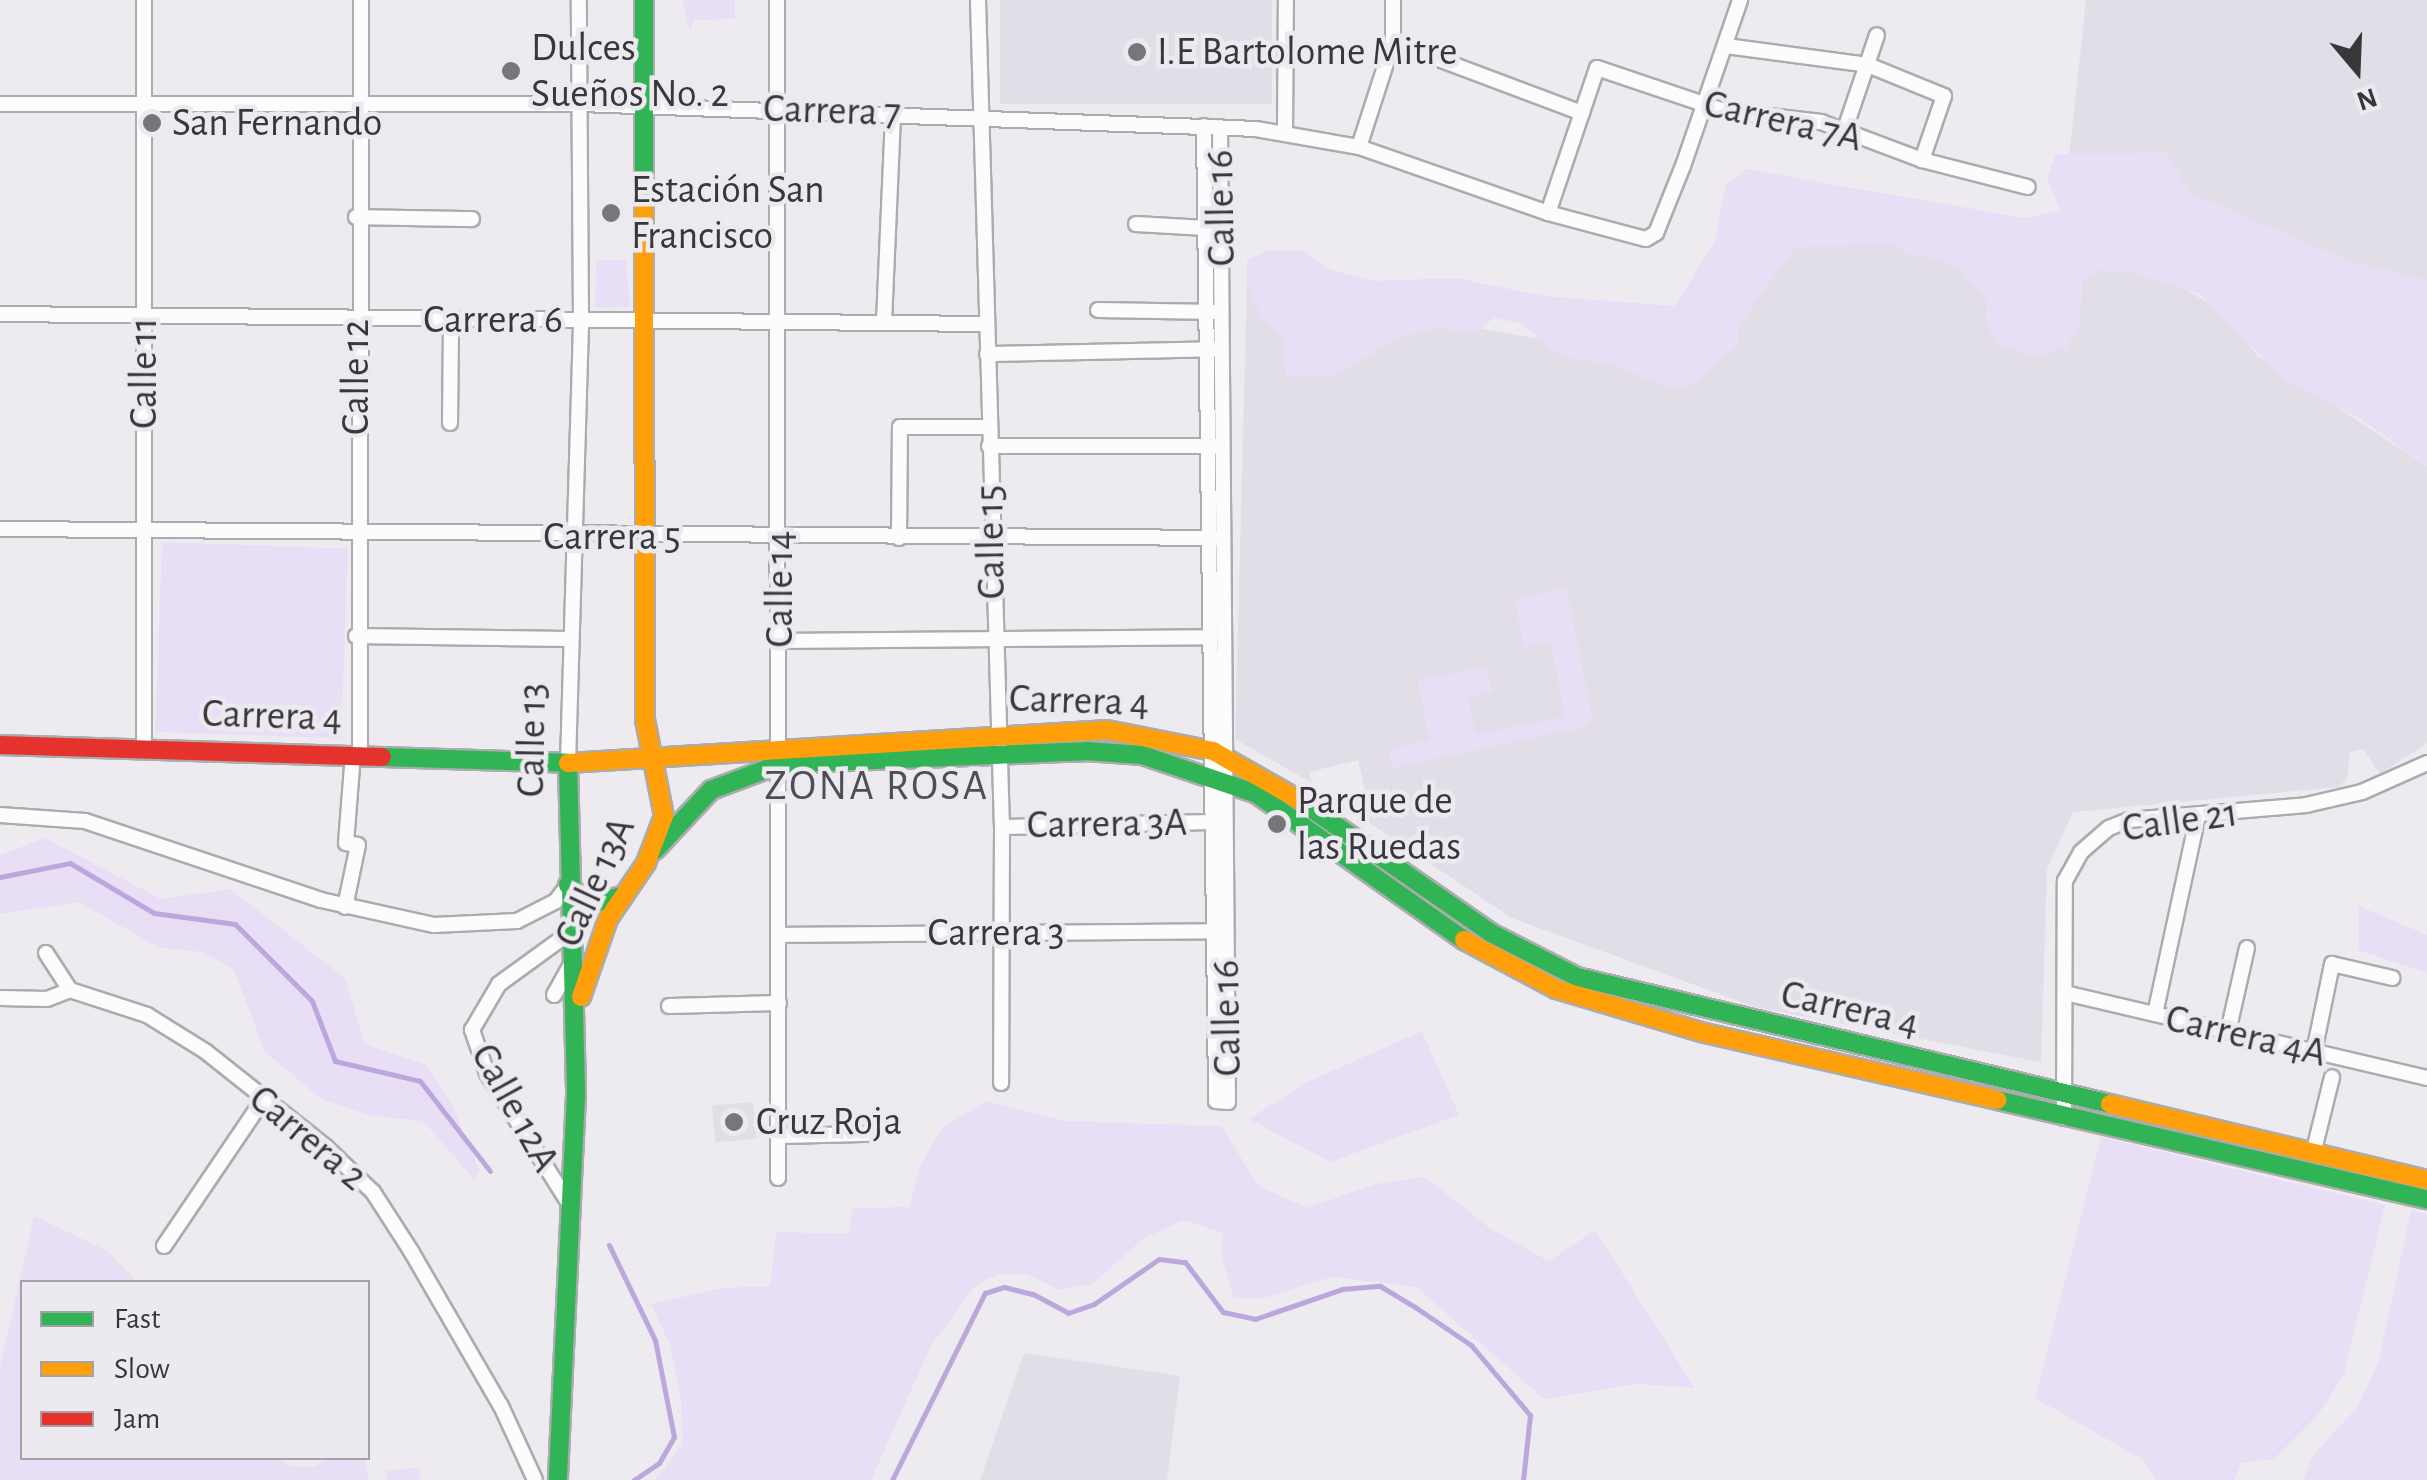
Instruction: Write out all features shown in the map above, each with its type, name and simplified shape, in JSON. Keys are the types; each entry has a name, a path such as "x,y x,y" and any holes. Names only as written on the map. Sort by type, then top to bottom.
{"main road":[{"name":"Calle 13A","path":"576,1008 622,896 646,863 664,816 645,727 644,0"},
{"name":"Carrera 4","path":"646,863 676,822 711,790 781,754 996,732 1133,732 1219,753 1309,817 1471,945 1556,989 1690,1030 2427,1200"},
{"name":"Carrera 4","path":"0,745 144,746 568,762 648,752 997,756 1112,752 1219,777 1309,817 1491,933 1577,977 2427,1180"},
{"name":"Calle 13","path":"558,1480 576,1008 568,885 568,762"},
{"path":"568,885 590,904 622,896"}],"street":[{"name":"Calle 11","path":"144,0 144,746"},
{"name":"Calle 12","path":"345,907 358,844 346,842 357,754 356,217 361,0"},
{"name":"Calle 13","path":"568,762 568,639 577,538 582,104 579,0"},
{"name":"Calle 14","path":"777,0 781,754 778,1178"},
{"name":"Calle 15","path":"978,0 996,732 1002,827 1001,1083"},
{"path":"1286,0 1286,132"},
{"path":"1359,147 1393,42 1393,0"},
{"path":"1706,105 1740,0"},
{"path":"1845,129 1877,35"},
{"path":"1393,42 1582,112 1548,213"},
{"path":"1726,46 1868,66 1944,96 1922,160"},
{"name":"Carrera 7A","path":"1582,112 1597,68 1706,105 1845,129 1922,160 2028,187"},
{"name":"Carrera 7","path":"0,104 645,105 981,116 1286,132 1359,147 1548,213 1646,239 1656,233 1706,105"},
{"path":"884,322 893,113"},
{"name":"Calle 16","path":"1212,127 1206,228 1216,312"},
{"name":"Calle 16","path":"1212,127 1219,777 1228,1102 1216,1101 1212,822 1219,777"},
{"path":"356,217 472,219"},
{"path":"1136,224 1206,228"},
{"path":"1098,310 1216,312"},
{"name":"Carrera 6","path":"0,314 986,324"},
{"path":"450,422 451,320"},
{"path":"986,354 1217,349"},
{"path":"899,538 900,428 988,427"},
{"path":"989,446 1218,446"},
{"name":"Carrera 5","path":"0,529 577,538 1218,538"},
{"name":"Calle 16","path":"1218,538 1212,637 1219,753"},
{"path":"356,636 568,639"},
{"path":"780,641 994,636 1212,637"},
{"name":"Calle 21","path":"2064,1118 2065,881 2081,852 2108,828 2130,820 2306,806 2362,792 2427,763"},
{"path":"0,815 106,827 345,907 434,926 496,925 538,912 568,885"},
{"path":"2154,1014 2198,815"},
{"name":"Carrera 3A","path":"1002,827 1212,822"},
{"name":"Calle 12A","path":"570,1206 487,1074 472,1030 500,984 572,932"},
{"name":"Carrera 3","path":"779,935 1214,932"},
{"path":"2228,1032 2247,948"},
{"path":"46,953 70,990"},
{"path":"554,995 574,960"},
{"path":"2314,1052 2332,964 2392,978"},
{"name":"Carrera 2","path":"0,998 47,999 70,990 147,1014 263,1100 374,1192 480,1369 535,1480"},
{"name":"Carrera 4A","path":"2065,993 2427,1078"},
{"path":"670,1006 779,1003"},
{"path":"2313,1154 2332,1077"},
{"path":"164,1246 263,1100"},
{"path":"778,1136 866,1134"}],"shaded area":[{"path":"682,0 735,0 735,19 694,20 690,31"},
{"name":"I.E Bartolome Mitre","path":"1000,0 1272,0 1272,104 1000,104"},
{"path":"2086,0 2427,0 2427,281 2355,263 2180,286 2225,313 2258,356 2427,466 2427,743 2380,774 2363,749 2350,752 2347,778 2339,787 2073,812 2047,869 2041,1062 1755,1007 1512,918 1362,818 1365,806 1378,801 1367,800 1358,760 1309,772 1312,783 1235,739 1247,284 1687,367 1805,215 2062,222"},
{"path":"2167,153 2188,192 2354,263 2427,281 2427,466 2359,418 2287,382 2200,294 2133,273 2097,270 2082,281 2080,324 2066,348 2031,357 1996,343 1986,322 1987,302 1961,269 1940,259 1909,255 1895,244 1796,247 1737,327 1739,344 1691,386 1664,387 1618,366 1562,357 1520,323 1494,318 1475,333 1437,327 1399,337 1336,375 1286,376 1283,337 1263,320 1247,284 1247,260 1269,250 1300,250 1333,270 1374,281 1456,278 1545,296 1675,306 1715,240 1725,186 1745,169 2025,218 2060,210 2047,178 2056,154"},
{"path":"596,260 626,260 630,307 595,308"},
{"path":"162,542 348,548 341,738 155,732"},
{"path":"1566,588 1592,718 1588,726 1392,768 1389,749 1429,740 1418,680 1487,667 1492,691 1468,697 1475,734 1565,717 1551,642 1524,647 1515,600"},
{"path":"45,838 161,899 230,889 345,978 365,1044 426,1065 449,1098 480,1171 474,1179 423,1121 373,1116 323,1100 265,1052 234,970 203,952 159,948 79,902 0,914 0,855"},
{"path":"2359,906 2427,935 2427,973 2359,950"},
{"path":"1422,1031 1459,1115 1330,1162 1249,1119 1307,1082"},
{"path":"986,1101 1065,1121 1221,1126 1259,1186 1307,1208 1375,1184 1425,1177 1491,1229 1549,1261 1595,1230 1695,1388 1636,1384 1544,1399 1416,1287 1332,1277 1260,1299 1234,1298 1221,1256 1223,1233 1183,1220 1143,1239 1092,1284 1060,1290 1026,1274 998,1274 976,1285 931,1346 871,1480 655,1480 682,1445 681,1400 670,1345 651,1304 722,1288 770,1286 776,1232 849,1234 852,1208 909,1207 920,1166 941,1129"},
{"name":"Cruz Roja","path":"753,1102 756,1139 715,1142 712,1106"},
{"path":"2101,1137 2385,1205 2344,1375 2318,1415 2274,1459 2241,1463 2235,1480 2156,1480 2143,1460 2035,1398"},
{"path":"2411,1210 2427,1214 2427,1480 2303,1480 2311,1458 2358,1406 2378,1363"},
{"path":"34,1216 106,1250 135,1280 20,1280 20,1460 282,1460 291,1466 315,1466 325,1460 365,1460 369,1480 0,1480 0,1367"},
{"path":"1024,1353 1180,1376 1167,1480 980,1480"},
{"path":"419,1467 421,1480 387,1480 386,1471"}],"waterway":[{"path":"0,877 70,863 154,913 235,924 312,1001 335,1061 420,1081 490,1171"},
{"path":"609,1245 655,1340 674,1437 659,1463 634,1480"},
{"path":"892,1480 985,1293 1004,1287 1033,1294 1068,1313 1094,1304 1159,1259 1185,1262 1223,1312 1255,1319 1342,1289 1380,1286 1415,1307 1471,1345 1530,1415 1523,1480"}],"traffic: fast":[{"path":"644,0 644,208"},
{"path":"655,850 711,790 780,764 1086,751 1142,755 1257,794 1464,940"},
{"path":"382,757 568,763 576,1095 558,1480"},
{"path":"1299,800 1491,933 1577,977 2110,1104"},
{"path":"568,885 590,904 622,896"},
{"path":"1997,1100 2427,1199"}],"traffic: slow":[{"path":"581,997 608,919 646,863 664,816 645,720 644,208"},
{"path":"568,763 1107,730 1213,751 1299,800"},
{"path":"1464,940 1556,989 1705,1033 1997,1100"},
{"path":"2110,1104 2427,1180"}],"traffic: jam":[{"path":"0,745 382,757"}],"place":[{"name":"I.E Bartolome Mitre","path":"1137,52"},
{"name":"Dulces Sueños No. 2","path":"511,71"},
{"name":"San Fernando","path":"152,123"},
{"name":"Estación San Francisco","path":"611,213"},
{"name":"Parque de las Ruedas","path":"1277,824"},
{"name":"Cruz Roja","path":"734,1122"}],"district":[{"name":"ZONA ROSA","path":"877,786"}]}
